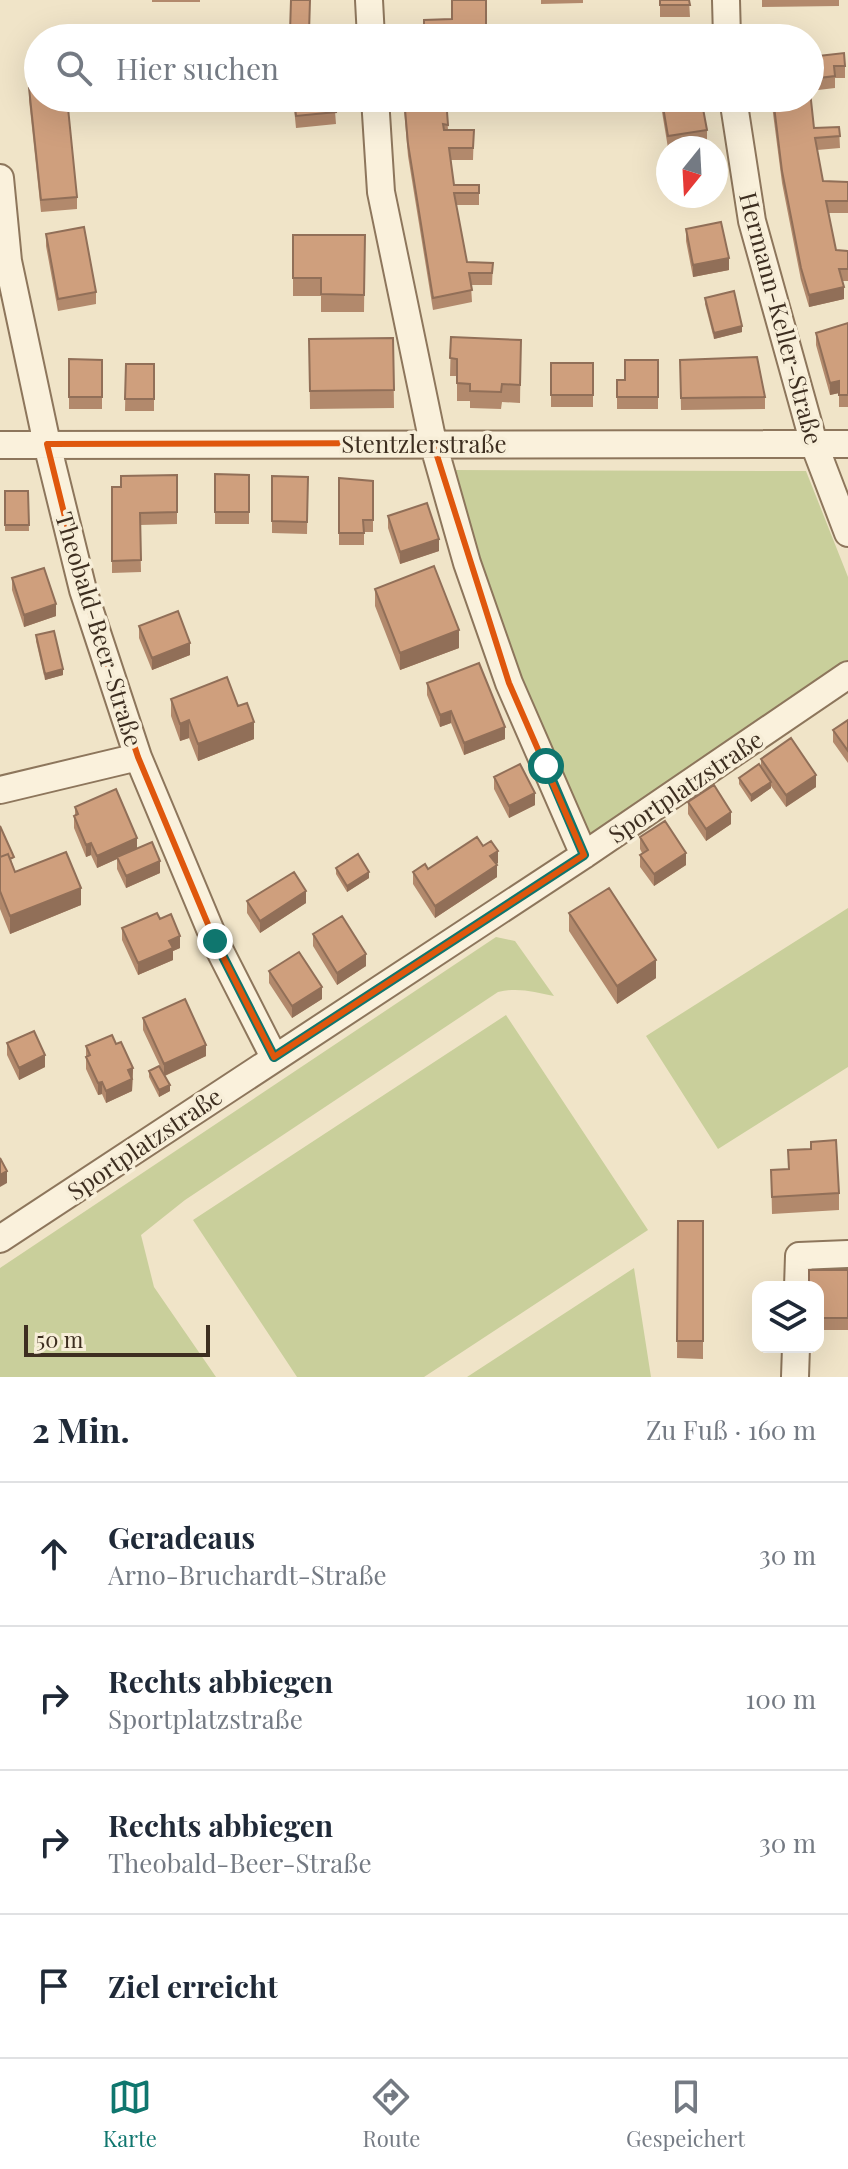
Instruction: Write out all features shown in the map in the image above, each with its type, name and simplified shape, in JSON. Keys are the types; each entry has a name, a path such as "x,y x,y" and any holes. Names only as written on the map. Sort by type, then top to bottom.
{"street":[{"path":"369,0 370,24"},
{"path":"726,0 727,24"},
{"path":"376,112 381,192 433,443 467,563 509,683 584,855"},
{"name":"Hermann-Keller-Straße","path":"735,112 752,221 814,444 848,533"},
{"name":"Theobald-Beer-Straße","path":"0,178 8,261 47,444 83,590 138,757 215,941 274,1057"},
{"name":"Stentzlerstraße","path":"0,445 848,444"},
{"name":"Sportplatzstraße","path":"0,1239 584,855 848,675"},
{"path":"0,790 138,757"},
{"path":"798,1281 799,1256 848,1254"},
{"path":"795,1377 796,1353"}],"highlighted area":[{"path":"433,443 509,683 584,855 274,1057 215,941 138,757 83,590 47,444"}],"green space":[{"path":"452,470 806,471 848,577 848,662 585,839 507,658"},
{"path":"848,908 848,1067 718,1149 646,1036"},
{"path":"496,937 515,941 554,996 519,990 498,992 185,1200 141,1235 154,1287 216,1377 0,1377 0,1268"},
{"path":"506,1015 648,1230 424,1377 297,1377 193,1220"},
{"path":"634,1268 651,1377 467,1377"}],"building":[{"path":"291,0 310,0 309,24 290,24"},
{"path":"452,0 486,0 486,24 424,24 424,20 452,19"},
{"path":"660,0 689,0 690,5 660,5"},
{"path":"844,53 845,66 834,66 835,76 824,77 824,55"},
{"path":"32,112 68,112 77,197 41,200"},
{"path":"296,112 336,112 296,116"},
{"path":"405,112 447,112 448,125 443,124 444,130 474,130 473,148 449,148 454,185 479,185 479,193 454,193 467,262 493,263 492,273 469,273 472,290 433,298"},
{"path":"664,112 704,112 707,130 668,136"},
{"path":"775,112 812,112 814,128 839,127 840,136 815,138 823,181 848,182 848,201 826,201 836,250 848,251 848,269 839,269 844,287 809,295 782,171"},
{"path":"721,222 729,258 693,265 686,229"},
{"path":"84,227 96,292 58,299 46,234"},
{"path":"293,235 365,235 364,295 321,294 321,278 293,278"},
{"path":"734,291 742,326 714,333 705,298"},
{"path":"848,323 848,395 839,395 839,381 830,383 816,333"},
{"path":"451,337 521,340 520,385 502,384 501,392 470,391 470,384 457,383 457,359 450,358"},
{"path":"393,338 394,390 310,391 309,339"},
{"path":"757,357 765,397 681,398 680,360"},
{"path":"69,359 102,360 102,397 69,397"},
{"path":"625,360 658,360 658,397 617,397 617,380 625,380"},
{"path":"551,363 593,363 593,395 551,395"},
{"path":"126,364 154,364 154,399 125,399"},
{"path":"215,474 249,475 249,512 215,512"},
{"path":"177,475 177,512 140,513 141,560 112,561 112,487 121,487 121,476"},
{"path":"272,476 308,477 307,522 272,521"},
{"path":"339,478 373,481 373,520 363,520 364,533 339,533"},
{"path":"5,491 28,491 29,525 5,525"},
{"path":"427,503 439,539 400,552 388,516"},
{"path":"434,566 459,630 400,653 375,589"},
{"path":"44,568 56,604 24,615 12,578"},
{"path":"178,611 190,643 152,658 139,626"},
{"path":"54,631 63,669 45,674 36,635"},
{"path":"479,663 505,727 464,743 451,711 440,715 427,683"},
{"path":"227,677 238,706 247,703 254,722 198,744 189,720 180,724 171,699"},
{"path":"848,720 848,751 833,730"},
{"path":"791,738 816,775 786,795 761,759"},
{"path":"520,764 535,793 509,806 494,777"},
{"path":"759,764 771,782 751,795 739,778"},
{"path":"714,785 731,812 706,829 688,802"},
{"path":"116,789 137,838 97,856 91,843 86,845 74,816 78,814 75,807"},
{"path":"665,821 686,853 654,874 640,855 648,850 640,837"},
{"path":"0,826 14,857 10,859 8,854 0,857"},
{"path":"477,837 483,846 491,841 498,851 490,856 497,865 435,906 413,872 425,864 428,869"},
{"path":"152,842 160,861 126,876 117,857"},
{"path":"66,852 81,888 10,916 0,891 0,857 8,854 15,872"},
{"path":"358,854 369,872 347,886 336,868"},
{"path":"294,872 306,891 260,921 247,901"},
{"path":"609,888 656,960 617,986 569,913"},
{"path":"157,913 160,919 171,914 180,936 169,941 173,948 138,963 122,928"},
{"path":"342,916 366,954 337,973 313,934"},
{"path":"299,952 322,987 292,1006 269,971"},
{"path":"185,999 206,1045 164,1064 143,1018"},
{"path":"34,1031 45,1055 19,1068 7,1043"},
{"path":"112,1035 116,1044 121,1042 133,1068 128,1070 132,1079 106,1091 102,1082 98,1083 86,1057 90,1055 86,1046"},
{"path":"159,1066 170,1085 159,1090 149,1071"},
{"path":"836,1140 839,1193 772,1197 771,1170 789,1169 788,1150 811,1149 811,1142"},
{"path":"0,1158 7,1171 0,1175"},
{"path":"678,1221 703,1221 703,1341 677,1341"},
{"path":"809,1270 848,1270 848,1318 824,1318 824,1281 809,1281"}],"route":[{"path":"215,941 274,1057 584,855 546,766"}]}
